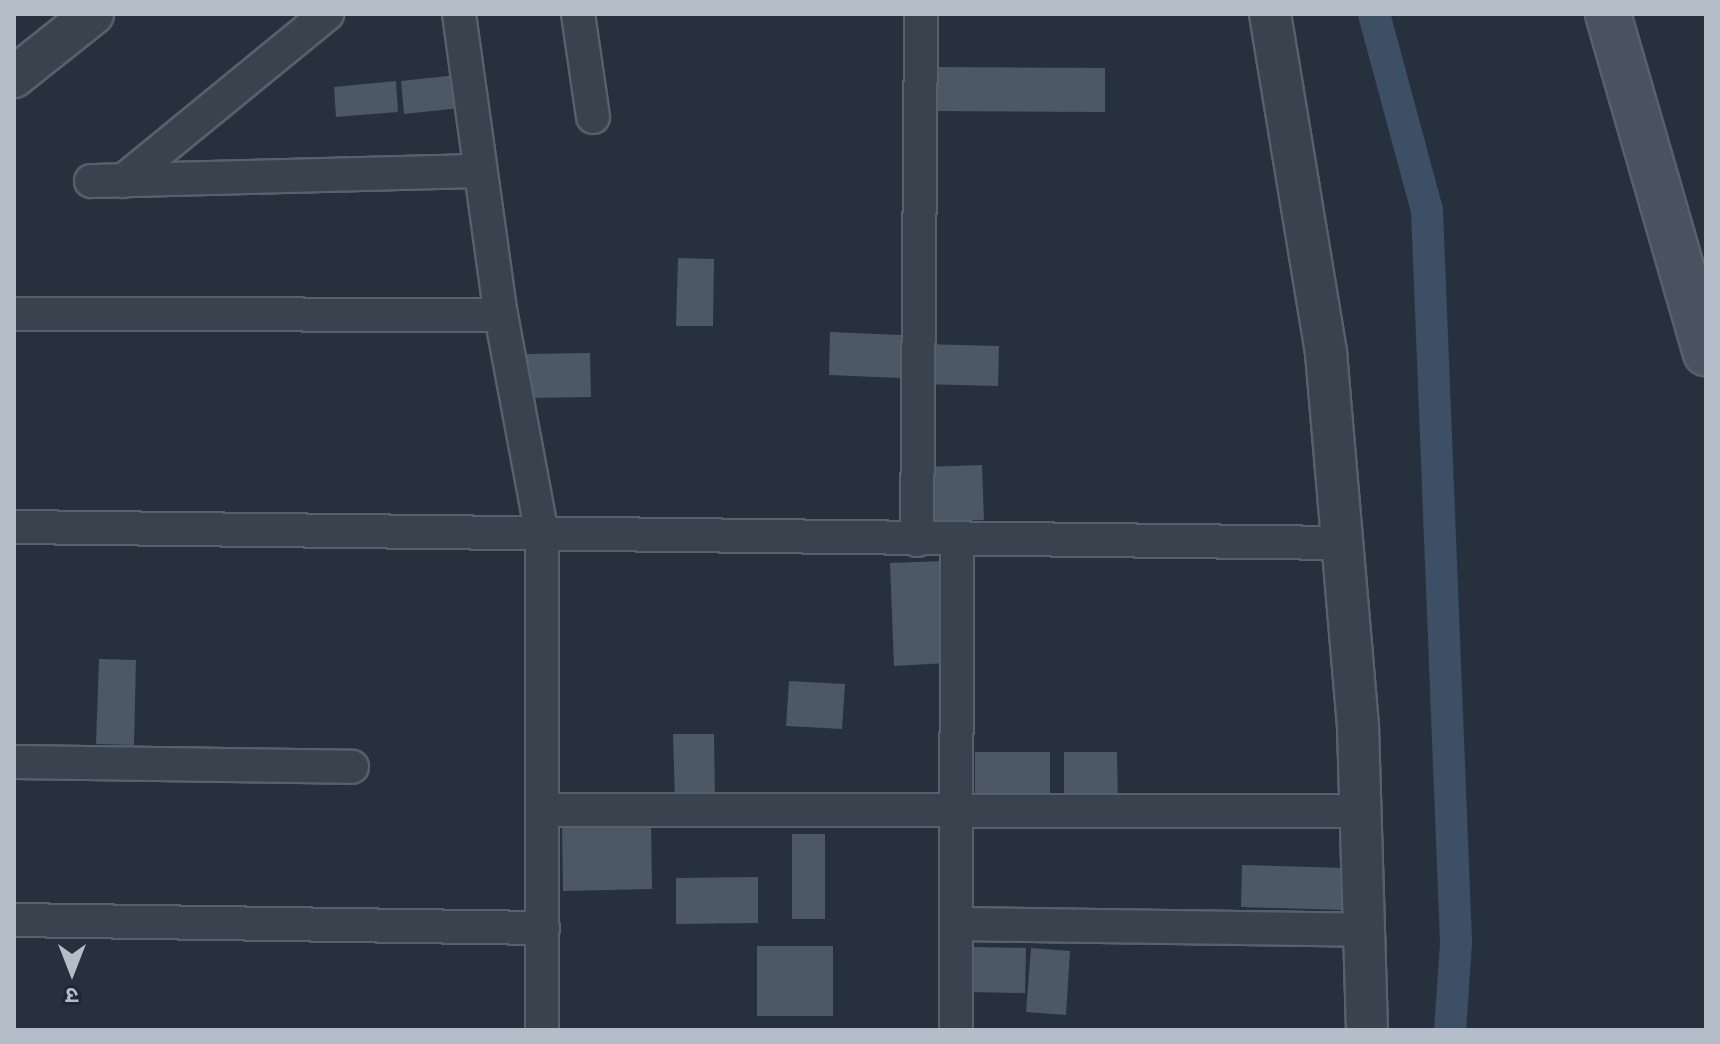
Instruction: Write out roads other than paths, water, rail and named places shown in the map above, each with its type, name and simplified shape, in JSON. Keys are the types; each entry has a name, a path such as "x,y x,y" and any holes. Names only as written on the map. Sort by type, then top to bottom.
{"main road":[{"path":"1608,14 1706,353"}],"street":[{"path":"14,77 93,14"},
{"path":"123,181 327,14"},
{"path":"459,14 501,315 542,535 542,1030"},
{"path":"578,14 593,117"},
{"path":"917,540 921,14"},
{"path":"1270,14 1326,353 1362,811 1367,1030"},
{"path":"91,181 480,171"},
{"path":"14,314 501,315"},
{"path":"14,527 1341,543"},
{"path":"956,1030 957,540"},
{"path":"14,762 352,767"},
{"path":"542,810 957,814 1362,811"},
{"path":"14,920 543,928"},
{"path":"956,924 1366,930"}],"waterway":[{"path":"1374,14 1427,210 1456,943 1450,1030"}]}
